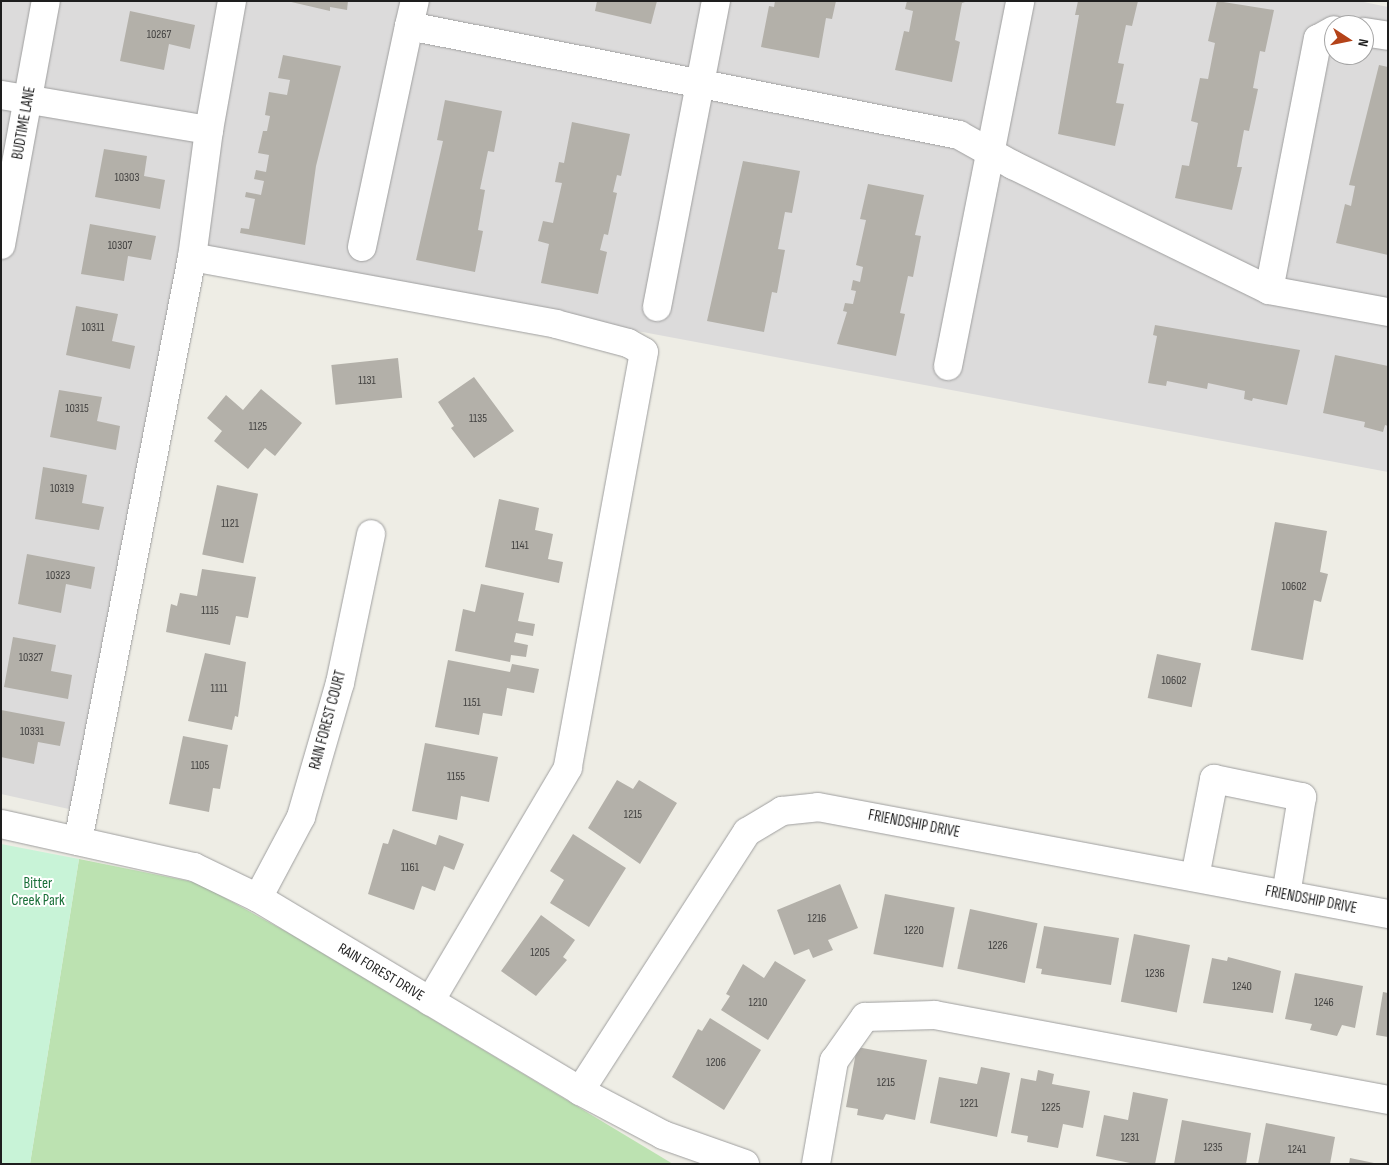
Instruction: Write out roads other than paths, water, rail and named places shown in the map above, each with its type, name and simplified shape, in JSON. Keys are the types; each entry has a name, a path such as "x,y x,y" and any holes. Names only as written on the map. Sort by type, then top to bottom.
{"street":[{"name":"BUDTIME LANE","path":"1,245 46,1"},
{"path":"78,841 192,257 210,130 232,1"},
{"path":"657,307 698,83 716,1"},
{"path":"948,366 1020,1"},
{"path":"362,247 412,14 698,83 959,135 991,153 1269,290 1388,312"},
{"path":"1374,34 1388,36"},
{"path":"1269,290 1318,39 1324,36"},
{"path":"1,94 210,130"},
{"path":"192,257 556,324 628,343 644,352 568,768 430,1001"},
{"name":"RAIN FOREST COURT","path":"258,898 301,817 340,683 370,534"},
{"path":"1195,877 1214,779 1302,797 1286,895"},
{"name":"FRIENDSHIP DRIVE","path":"580,1091 747,832 782,811 818,806 1388,914"},
{"name":"RAIN FOREST DRIVE","path":"1,824 194,867 258,898 580,1091 663,1135 745,1164"},
{"path":"816,1164 834,1061 865,1016 935,1015 1388,1100"}],"park label":[{"name":"Bitter Creek Park","path":"38,892"}]}
